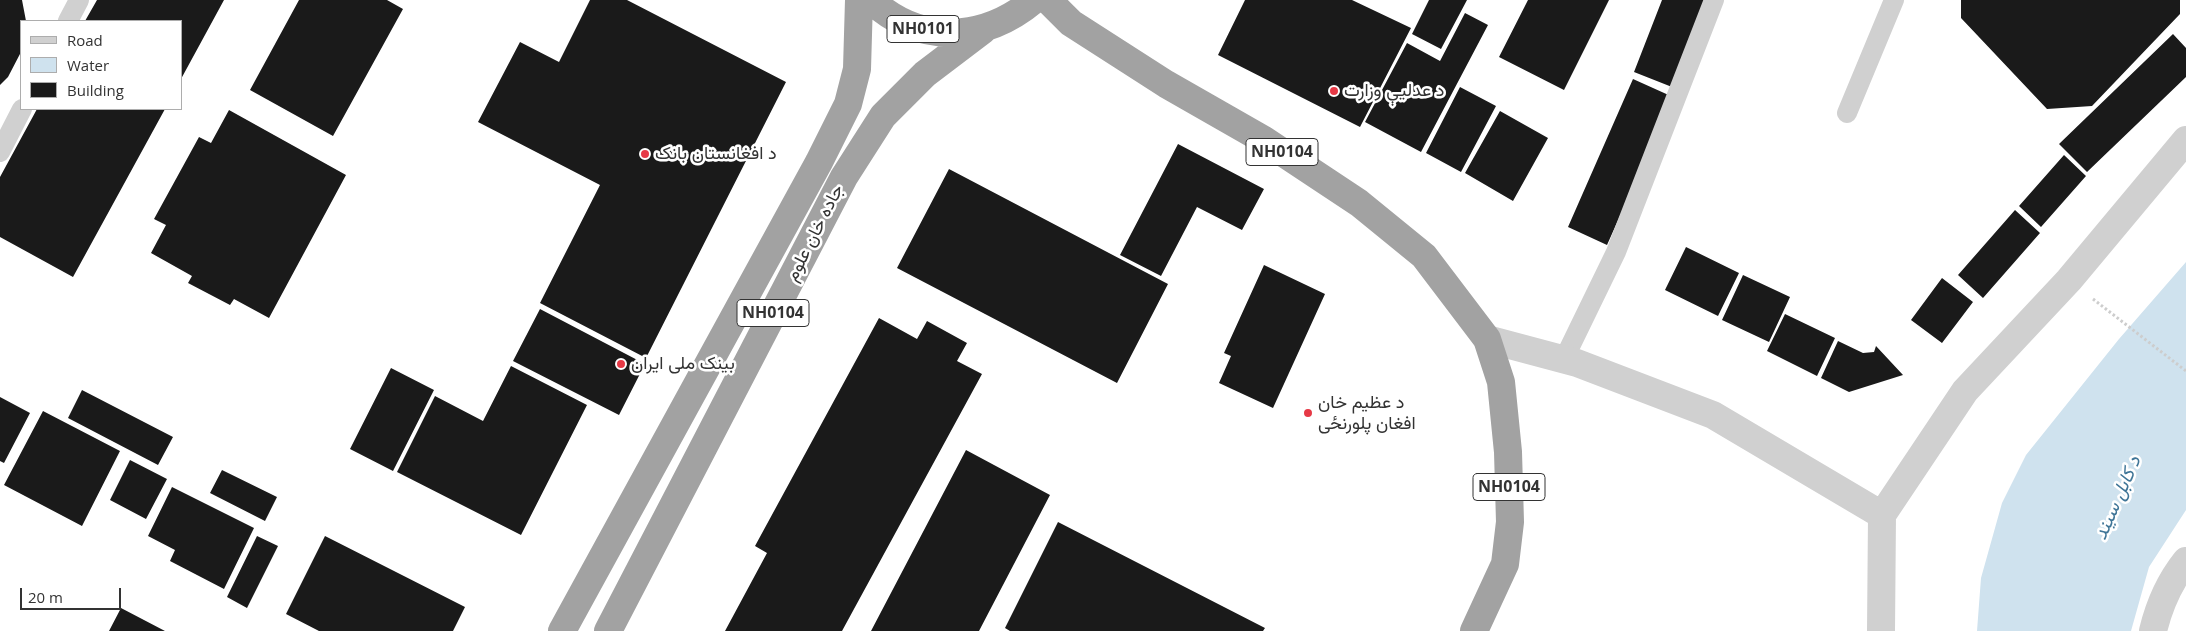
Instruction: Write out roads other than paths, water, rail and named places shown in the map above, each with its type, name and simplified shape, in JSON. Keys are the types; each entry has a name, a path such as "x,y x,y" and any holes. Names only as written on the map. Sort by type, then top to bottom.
{"highway":[{"name":"جادہ خان علوم","path":"562,631 819,162 848,104 857,69 859,0"},
{"name":"NH0101","path":"871,0 884,12 915,28 949,34 983,30 1015,16 1034,0"},
{"name":"NH0104","path":"1048,0 1071,23 1119,52 1166,84 1264,140 1359,203 1424,256 1487,339 1501,382 1508,452 1510,522 1504,564 1474,631"},
{"name":"جادہ خان علوم","path":"608,631 844,178 883,116 925,74 983,30"}],"street":[{"path":"1882,631 1882,515 1965,391 2069,280 2186,140"},
{"path":"1487,339 1564,359 1713,415 1882,515"},
{"path":"2153,631 2158,610 2186,561"}],"lane":[{"path":"69,20 79,0"},
{"path":"1564,359 1616,252 1714,0"},
{"path":"1847,113 1894,0"},
{"path":"0,152 21,110"}],"water":[{"name":"د کابل سيند","path":"2186,262 2186,510 2149,567 2131,631 1977,631 1981,578 2002,503 2026,455 2119,339"}],"place":[{"name":"د عدلیې وزارت","path":"1334,91"},
{"name":"د افغانستان بانک","path":"645,154"},
{"name":"بینک ملی ایران","path":"621,364"},
{"name":"د عظیم خان افغان پلورنځی","path":"1308,413"}]}
